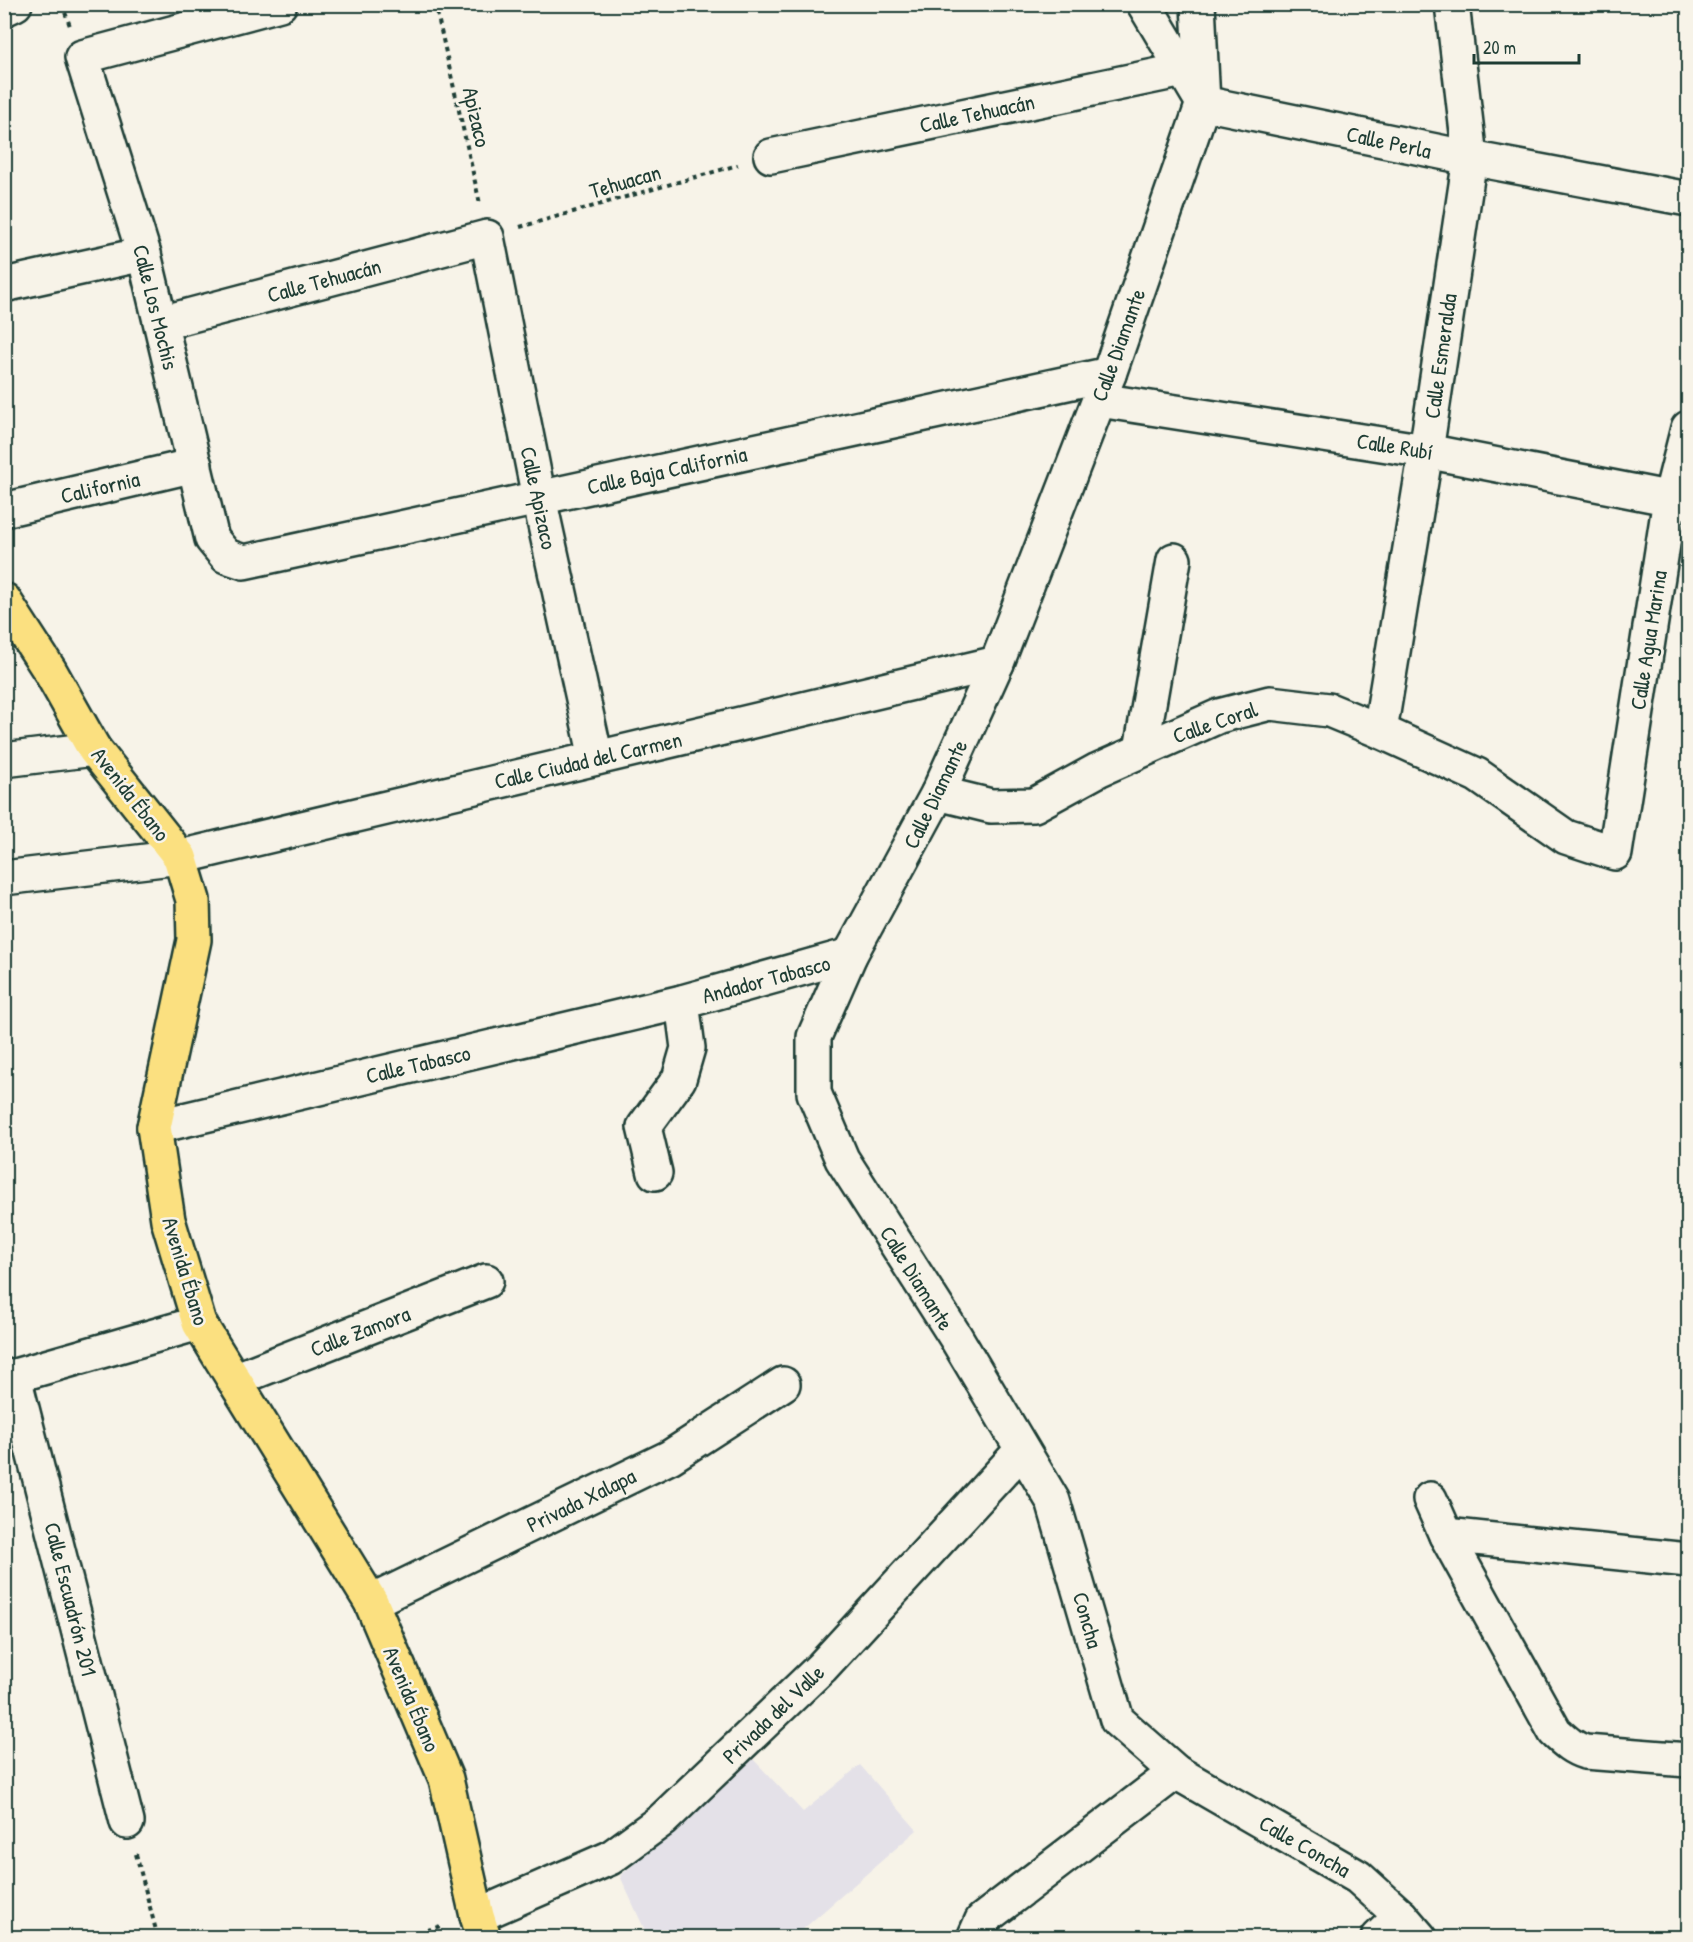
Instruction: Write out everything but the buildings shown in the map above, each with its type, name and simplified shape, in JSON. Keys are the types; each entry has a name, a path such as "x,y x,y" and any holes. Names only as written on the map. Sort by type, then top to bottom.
{"main road":[{"name":"Avenida Ébano","path":"4,600 50,671 94,749 180,857 192,900 194,940 154,1127 168,1220 199,1323 371,1602 446,1779 480,1927"}],"street":[{"path":"4,9 15,4"},
{"name":"Calle Los Mochis","path":"226,556 212,539 144,254 82,57 279,4"},
{"path":"1144,4 1203,103"},
{"path":"1198,4 1203,103"},
{"name":"Calle Esmeralda","path":"1380,731 1426,451 1470,158 1452,4"},
{"name":"Calle Tehuacán","path":"771,156 1183,70"},
{"name":"Calle Perla","path":"1203,103 1470,158 1689,199"},
{"name":"Calle Diamante","path":"1022,1450 955,1336 842,1159 814,1093 814,1036 850,955 938,793 997,663 1104,387 1203,103"},
{"name":"Calle Tehuacán","path":"161,322 487,237"},
{"name":"Calle Apizaco","path":"487,237 539,498 596,758"},
{"path":"4,285 144,254"},
{"name":"Calle Rubí","path":"1104,387 1679,500"},
{"name":"Calle Baja California","path":"226,556 244,562 539,498 1104,387"},
{"name":"Calle Agua Marina","path":"1615,853 1679,500 1689,428"},
{"name":"California","path":"4,510 195,465"},
{"path":"1141,750 1174,560"},
{"name":"Calle Ciudad del Carmen","path":"4,878 180,857 997,663"},
{"name":"Calle Coral","path":"938,793 992,806 1034,805 1098,770 1219,716 1269,704 1329,710 1380,731 1477,775 1566,837 1615,853"},
{"path":"4,760 94,749"},
{"name":"Andador Tabasco","path":"682,1002 850,955"},
{"path":"655,1173 644,1127 679,1079 688,1048 682,1002"},
{"name":"Calle Tabasco","path":"154,1127 682,1002"},
{"name":"Calle Zamora","path":"234,1380 486,1281"},
{"path":"9,1378 199,1323"},
{"name":"Calle Escuadrón 201","path":"9,1378 127,1822"},
{"name":"Privada Xalapa","path":"371,1602 670,1457 783,1384"},
{"name":"Concha","path":"1022,1450 1053,1501 1117,1720 1176,1772"},
{"name":"Privada del Valle","path":"480,1927 610,1858 662,1820 822,1667 1022,1450"},
{"path":"1430,1499 1446,1534 1555,1732 1575,1749 1585,1752 1689,1760"},
{"path":"1446,1534 1689,1560"},
{"path":"974,1938 982,1920 1176,1772"},
{"name":"Calle Concha","path":"1176,1772 1358,1877 1400,1930"}],"path":[{"name":"Apizaco","path":"435,4 487,237"},
{"name":"Tehuacan","path":"487,237 771,156"},
{"path":"127,1822 158,1938"},
{"path":"401,1938 480,1927"}],"shaded area":[{"path":"753,1759 803,1812 860,1765 917,1830 794,1937 648,1937 620,1876"}]}
